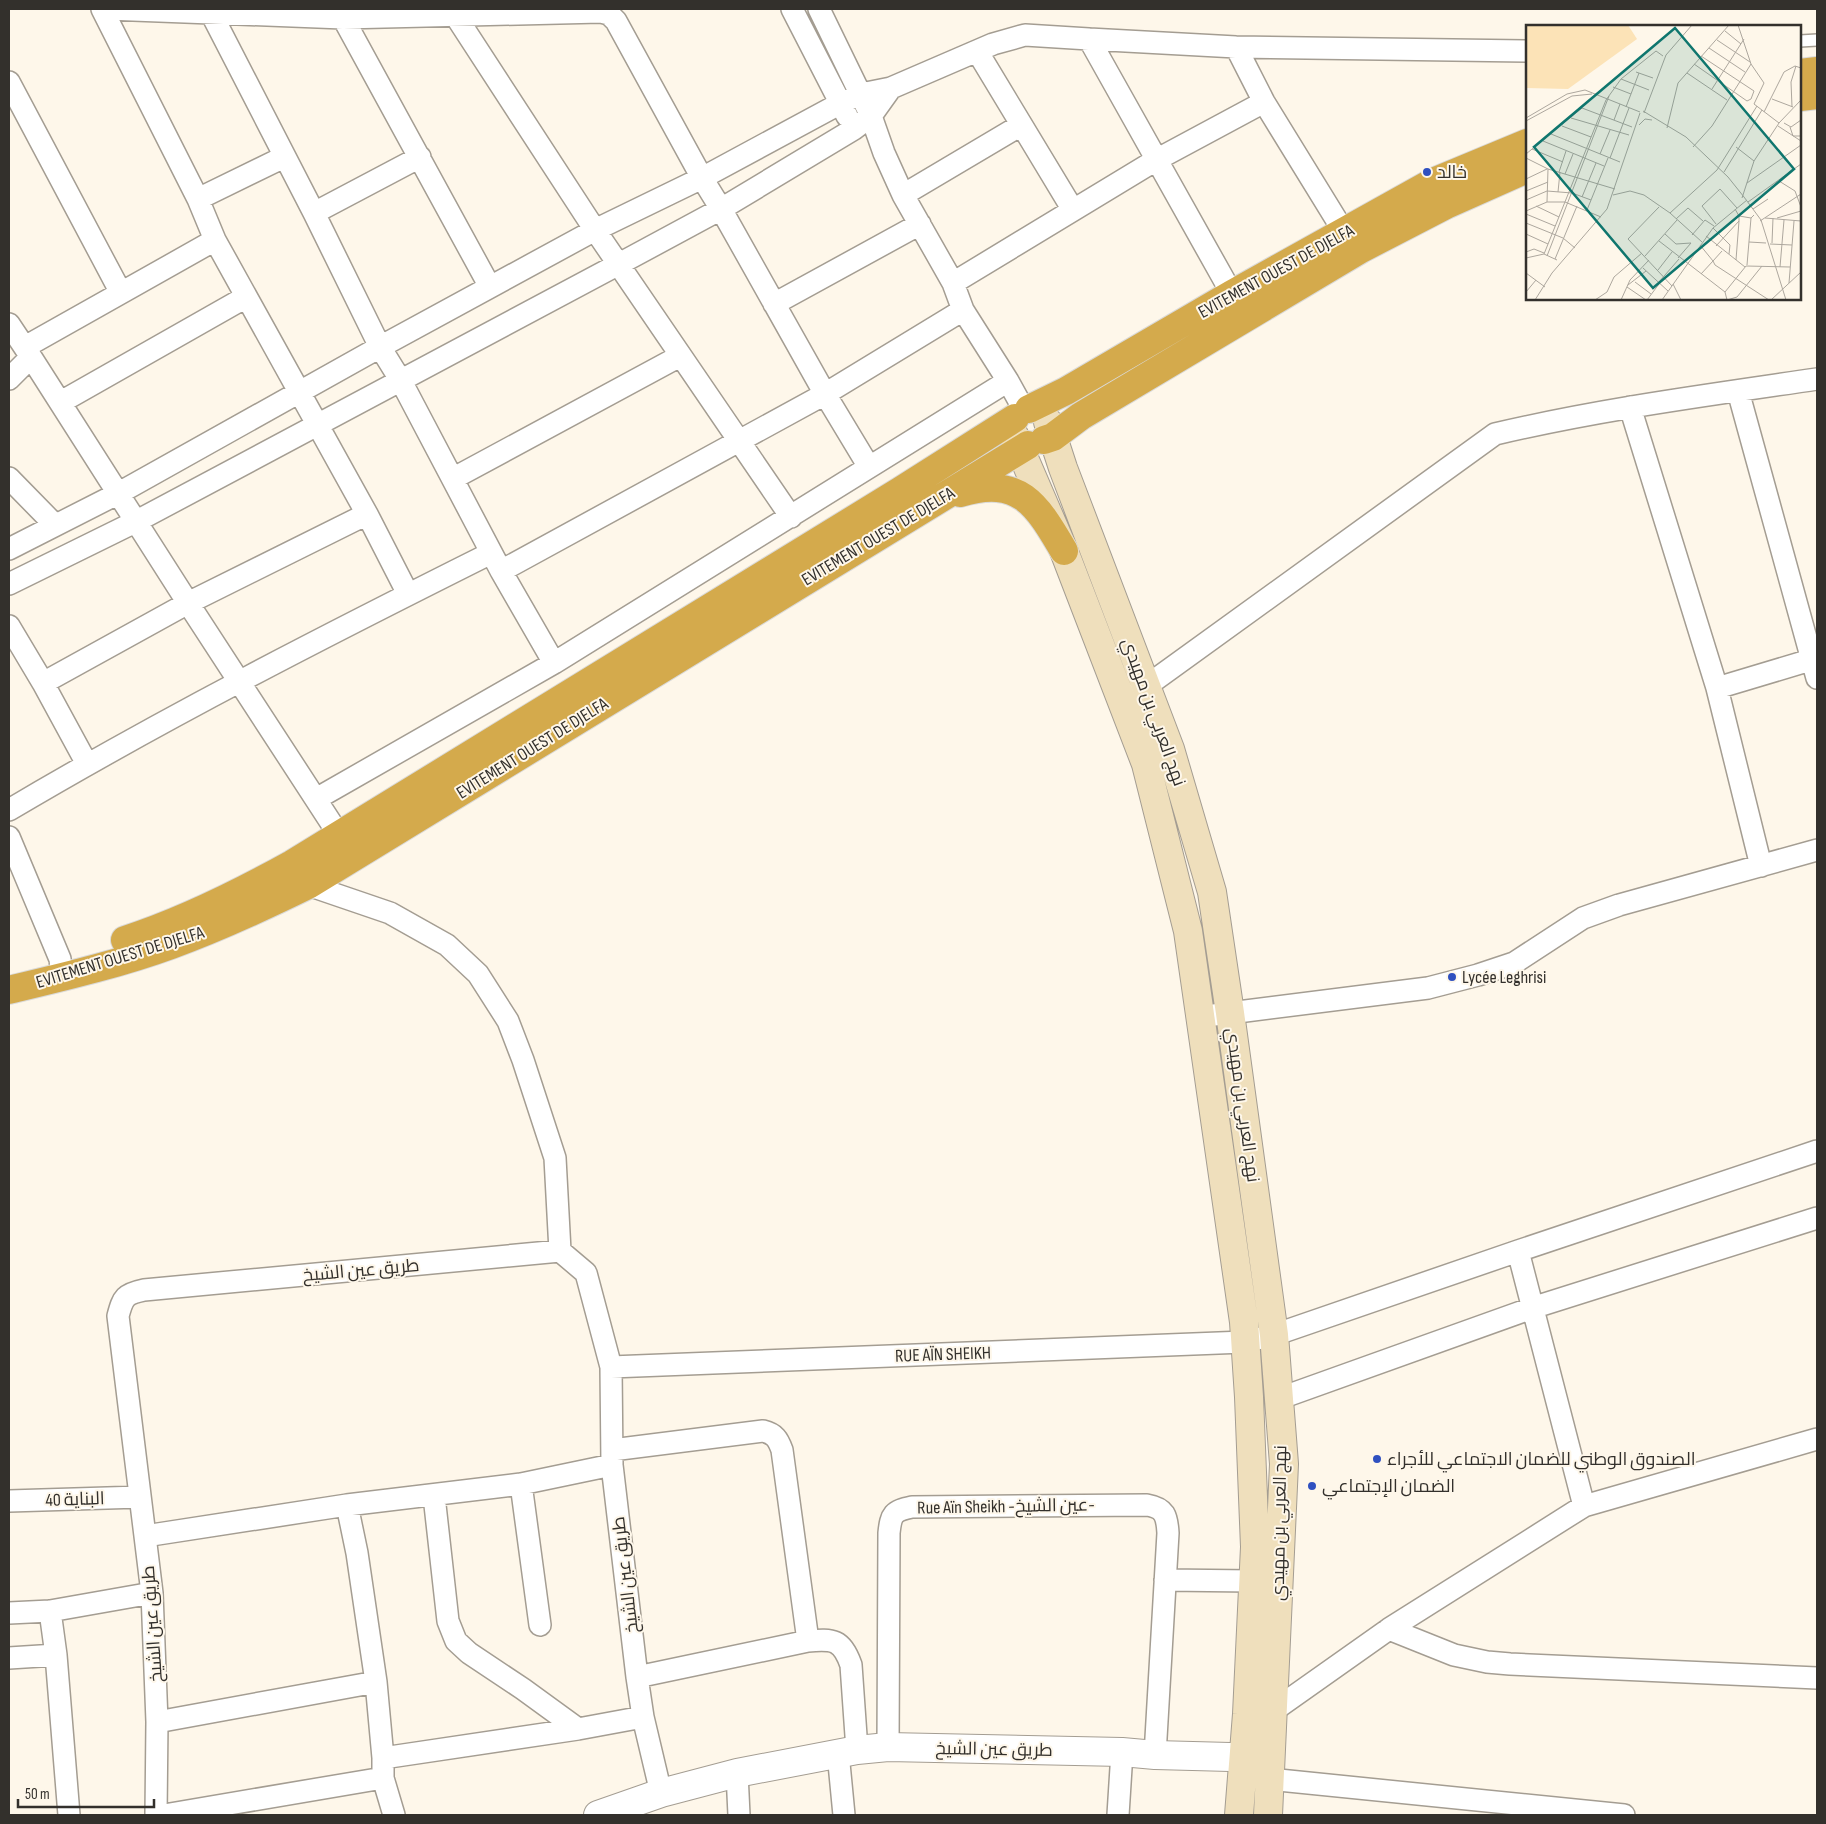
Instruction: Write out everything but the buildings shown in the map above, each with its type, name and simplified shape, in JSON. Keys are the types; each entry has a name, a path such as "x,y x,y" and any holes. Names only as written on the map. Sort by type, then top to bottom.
{"highway":[{"path":"1801,73 1817,71"},
{"path":"1801,98 1817,95"},
{"name":"EVITEMENT OUEST DE DJELFA","path":"9,971 61,968 170,945 247,914 300,875 937,500 1031,430 1066,391 1232,294 1433,182 1526,143"},
{"name":"EVITEMENT OUEST DE DJELFA","path":"300,875 339,836 900,490 1031,430 1082,416 1361,249 1446,205 1526,169"},
{"path":"937,500 969,490 990,487 1019,494 1045,517 1064,551"},
{"name":"EVITEMENT OUEST DE DJELFA","path":"9,990 61,968"}],"main road":[{"name":"نهج العربي بن مهيدي","path":"1031,430 1064,551 1146,764 1188,931 1202,1016 1244,1322 1249,1397 1255,1546 1239,1815"},
{"name":"نهج العربي بن مهيدي","path":"1031,430 1062,468 1170,750 1212,892 1274,1335 1284,1464 1268,1815"},
{"path":"1207,1058 1236,1056"}],"street":[{"path":"102,9 198,199 215,240 408,594"},
{"path":"107,9 343,18 601,12 609,14 616,21 702,178 825,394 869,467"},
{"path":"792,9 854,129 884,153"},
{"path":"818,9 861,94 903,196 953,283 963,310 1008,380 1031,430"},
{"path":"211,13 380,347 401,381 454,478 501,572 554,664"},
{"path":"456,16 595,230 791,517"},
{"path":"343,18 490,287"},
{"path":"9,549 119,493 300,394 380,347 595,230 702,178 841,103 861,94 891,88 993,44 1025,35 1236,47 1526,51"},
{"path":"1089,39 1232,294"},
{"path":"1236,47 1264,102 1344,232"},
{"path":"977,51 1073,210"},
{"path":"9,82 120,293"},
{"path":"9,584 136,521 721,209 854,129 871,116 891,88"},
{"path":"953,283 1156,160 1264,102"},
{"path":"903,196 1022,125"},
{"path":"198,199 284,157"},
{"path":"314,214 420,157"},
{"path":"774,304 920,224"},
{"path":"9,379 28,352 120,293 215,240"},
{"path":"61,402 246,297"},
{"path":"501,572 738,440 825,394 963,310"},
{"path":"9,324 339,836"},
{"path":"454,478 680,356"},
{"path":"1123,703 1495,434 1546,422 1630,407 1817,379"},
{"path":"316,799 554,664 1008,380"},
{"path":"1717,688 1816,665 1738,391"},
{"path":"1630,407 1717,688 1761,866"},
{"path":"9,478 55,526"},
{"path":"43,683 188,602 366,514"},
{"path":"9,810 87,764 239,682 491,552"},
{"path":"9,626 43,683 87,764"},
{"path":"9,837 61,968"},
{"path":"1202,1016 1428,988 1478,975 1514,963 1583,918 1619,905 1817,850"},
{"path":"300,875 390,912 447,944 478,974 508,1021 523,1060 555,1158 560,1251"},
{"name":"RUE AÏN SHEIKH","path":"611,1367 1244,1342 1274,1335 1817,1151"},
{"path":"1278,1399 1532,1308 1817,1218"},
{"name":"طريق عين الشيخ","path":"156,1815 157,1722 152,1592 118,1316 122,1300 131,1293 144,1290 560,1251 586,1273 611,1367 612,1457 637,1677 643,1717 661,1793"},
{"path":"1518,1251 1584,1506"},
{"path":"145,1536 347,1505 521,1484 612,1457 763,1431 777,1438 782,1450 808,1641"},
{"path":"1246,1714 1273,1711 1389,1630 1584,1506 1817,1439"},
{"path":"521,1484 540,1624"},
{"path":"434,1496 448,1621 456,1641 469,1653 578,1729"},
{"name":"البناية 40","path":"9,1501 140,1497"},
{"name":"Rue Aïn Sheikh -عين الشيخ-","path":"888,1747 889,1533 892,1515 899,1510 912,1507 1147,1504 1156,1506 1166,1517 1168,1533 1155,1755"},
{"path":"347,1505 357,1553 376,1682 383,1768 394,1815"},
{"path":"1164,1580 1253,1581"},
{"path":"9,1613 50,1611 152,1592"},
{"path":"50,1611 56,1655 69,1815"},
{"path":"1389,1630 1454,1655 1502,1664 1817,1678"},
{"path":"637,1677 808,1641 829,1639 840,1644 847,1654 851,1665 844,1815"},
{"path":"9,1658 56,1655"},
{"path":"157,1722 376,1682"},
{"path":"164,1815 383,1768 643,1717"},
{"name":"طريق عين الشيخ","path":"598,1815 634,1809 661,1793 737,1773 848,1751 888,1747 1122,1752 1242,1758 1270,1769"},
{"path":"1118,1815 1122,1752"},
{"path":"1270,1769 1624,1815"},
{"path":"737,1773 739,1815"}],"lane":[{"path":"1801,41 1817,40"}],"place":[{"name":"خالد","path":"1427,172"},
{"name":"Lycée Leghrisi","path":"1452,977"},
{"name":"الصندوق الوطني للضمان الاجتماعي للأجراء","path":"1377,1459"},
{"name":"الضمان الإجتماعي","path":"1312,1486"}]}
